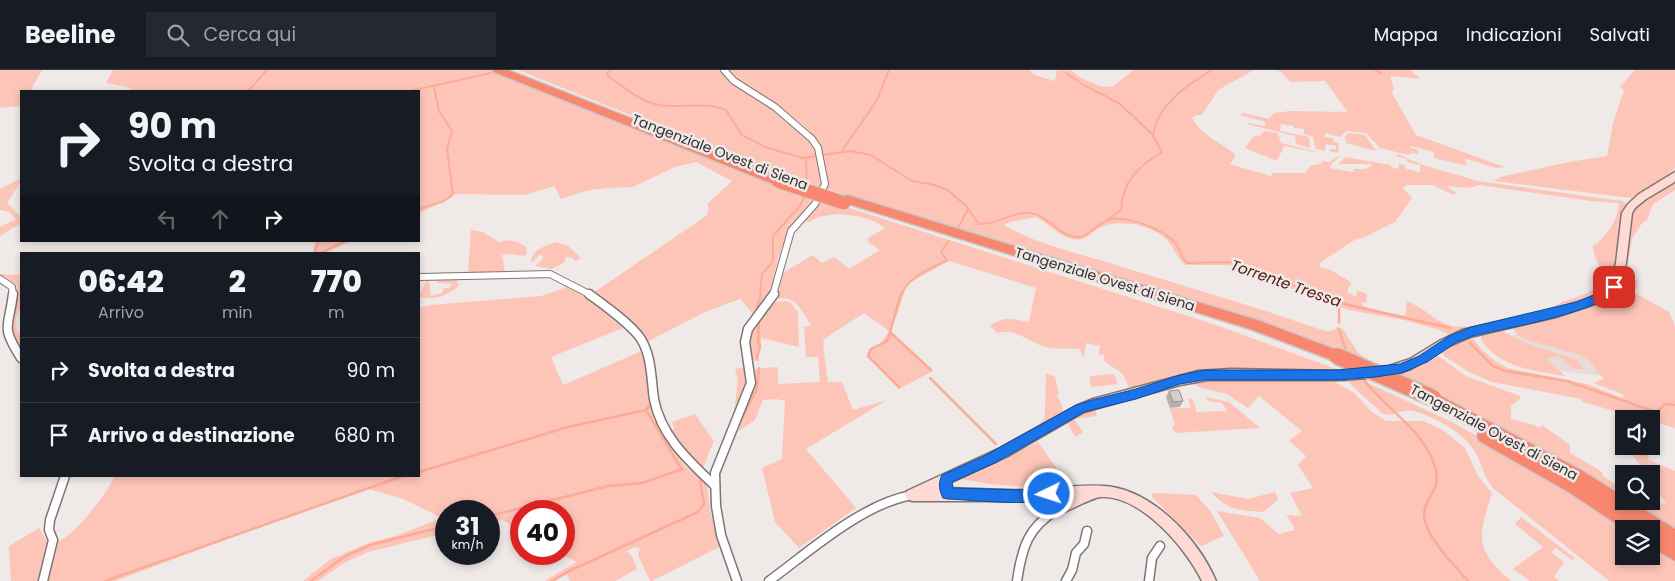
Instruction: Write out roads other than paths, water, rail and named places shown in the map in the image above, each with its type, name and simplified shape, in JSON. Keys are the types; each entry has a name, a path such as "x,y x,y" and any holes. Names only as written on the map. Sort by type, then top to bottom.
{"highway":[{"name":"Tangenziale Ovest di Siena","path":"498,70 680,140"},
{"name":"Tangenziale Ovest di Siena","path":"511,70 778,181 846,201 1335,360 1430,402 1576,475 1675,539"},
{"name":"Tangenziale Ovest di Siena","path":"1430,402 1625,520"},
{"path":"1660,543 1675,553"}],"street":[{"path":"724,70 734,81 775,107 806,132 818,148 825,188 815,204 791,231 772,297 754,318 748,329 745,342 751,383 716,467 714,485 721,535 738,581"},
{"path":"912,495 1017,445 1083,408 1180,380 1208,374 1347,375 1390,371 1413,365 1453,339 1471,332 1563,310 1605,294 1614,287 1617,280 1627,213 1631,205 1638,198 1668,182 1675,175"},
{"path":"420,277 550,274 588,293 616,315 641,339 650,362 658,415 683,456 714,485"},
{"path":"0,279 9,282 13,287 14,295 4,327 5,333 20,356"},
{"path":"43,581 54,540 49,530 50,520 65,477"},
{"path":"946,479 948,494"},
{"path":"769,581 865,512 896,498 912,495 948,494 1041,496 1094,491 1130,496 1154,510 1194,554 1209,581"},
{"path":"1018,581 1021,554 1029,535 1040,521 1058,509 1091,495 1110,492"},
{"path":"1041,496 1051,500 1058,509"},
{"path":"1066,581 1072,570 1076,553 1084,544 1087,531"},
{"path":"1149,581 1152,558 1160,546"}],"waterway":[{"path":"249,90 267,70"},
{"name":"Torrente Tressa","path":"610,70 607,74 608,76 645,101 659,105 709,106 726,110 742,135 765,147 803,158 850,151 871,155 912,181 935,185 949,191 966,206 979,224 986,224 1018,214 1031,213 1044,218 1060,231 1079,237 1108,220 1134,221 1154,228 1170,238 1177,245 1187,263 1232,262 1317,295"},
{"path":"842,151 877,100 889,70"},
{"path":"1108,219 1121,210 1125,191 1133,175 1162,152 1153,136 1160,115 1183,89 1212,70"},
{"path":"1375,70 1382,74"},
{"path":"414,90 491,73"},
{"path":"1066,73 1120,104 1153,135"},
{"path":"420,209 444,201 453,194 447,149 452,131 439,111 434,87"},
{"path":"806,159 807,185"},
{"path":"760,295 762,274 773,259 773,236 799,207 805,196"},
{"path":"958,228 968,209"},
{"path":"901,295 909,282 947,260 941,252 948,241"},
{"path":"315,252 319,242"},
{"path":"322,252 344,242"},
{"path":"756,311 761,294"},
{"path":"901,294 890,332 931,370"},
{"name":"Torrente Tressa","path":"1315,294 1339,303"},
{"name":"Torrente Tressa","path":"1339,303 1450,328"},
{"path":"1339,303 1339,323"},
{"path":"757,358 760,346 758,341 759,319"},
{"path":"1339,329 1347,354"},
{"path":"890,333 887,341 871,349 868,356 899,387"},
{"name":"Torrente Tressa","path":"1470,343 1493,366 1505,371 1567,381 1653,411 1658,411 1665,404 1675,405"},
{"path":"646,365 648,384"},
{"path":"742,418 757,389 759,368"},
{"path":"1362,377 1380,398 1410,427 1427,449 1433,461 1437,480 1425,508 1425,523 1434,541 1468,581"},
{"path":"930,378 996,444"},
{"path":"646,410 651,403 650,399"},
{"path":"420,472 568,427 646,410"},
{"path":"646,410 682,469"},
{"path":"500,513 608,486 642,483 682,469"},
{"path":"105,581 400,477"},
{"path":"552,581 569,571 698,512 704,504 700,481 702,478"},
{"path":"311,581 344,557 370,545 435,529"}]}
